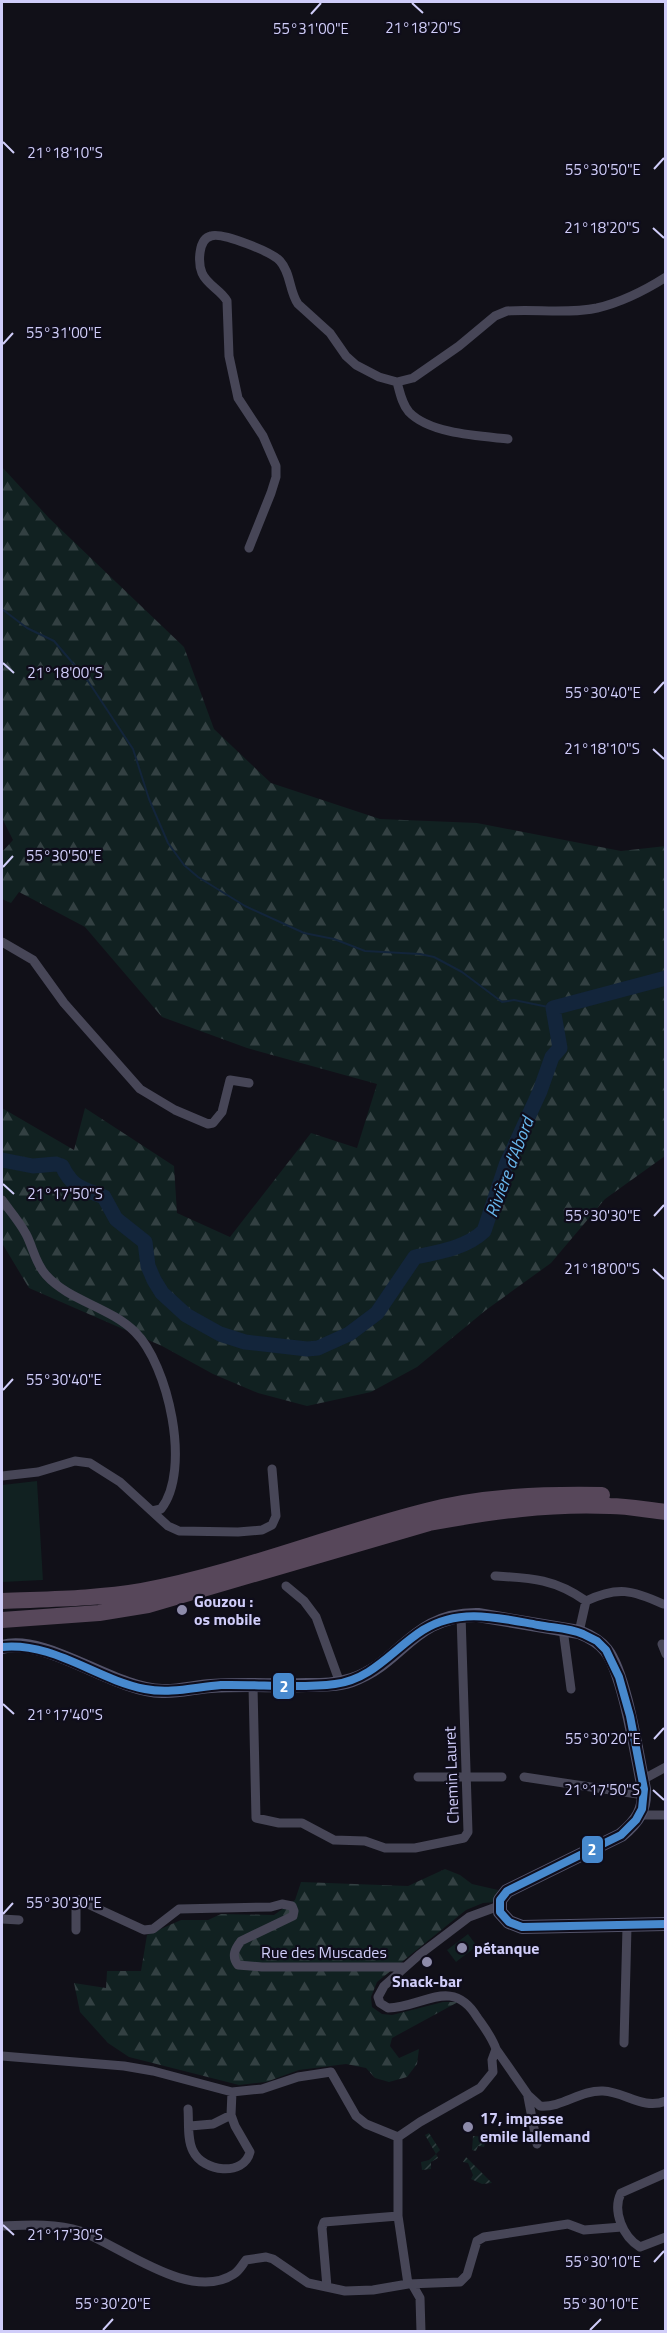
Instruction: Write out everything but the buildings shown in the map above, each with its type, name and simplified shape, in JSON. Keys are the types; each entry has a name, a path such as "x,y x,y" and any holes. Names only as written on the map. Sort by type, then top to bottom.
{"highway":[{"path":"2,1601 93,1598 142,1591 427,1510 477,1501 568,1494 613,1495 666,1501"},
{"path":"2,1620 99,1613 148,1605 429,1523 474,1514 532,1508 611,1506 666,1512"}],"main road":[{"path":"2,1647 17,1645 42,1650 135,1687 162,1691 212,1686 253,1687 340,1683 353,1680 431,1624 461,1615 478,1615 579,1632 605,1648 618,1672 642,1780 644,1795 641,1815 633,1826 621,1835 507,1891 499,1906 503,1917 522,1927 627,1927 666,1924"}],"street":[{"path":"249,548 271,493 276,477 276,466 263,436 238,398 229,356 227,301 223,294 208,282 201,269 201,249 207,238 212,235 224,237 259,248 279,259 285,267 298,304 330,333 350,361 372,374 398,382 412,378 459,345 489,320 507,311 596,308 647,289 666,277"},
{"path":"398,382 403,403 408,411 420,419 456,432 508,439"},
{"path":"2,942 33,960 64,1003 135,1084 175,1110 208,1124 213,1123 222,1112 230,1080 249,1083"},
{"path":"2,1200 20,1223 38,1264 45,1274 66,1290 102,1309 135,1332 149,1353 163,1384 175,1447 174,1476 170,1494 161,1509 152,1511"},
{"path":"2,1476 38,1472 67,1462 90,1463 110,1474 168,1526 179,1531 204,1533 262,1530 272,1525 276,1516 272,1469"},
{"path":"495,1576 544,1580 559,1584 586,1601"},
{"path":"286,1586 304,1601 316,1617 340,1683"},
{"path":"586,1601 620,1590 645,1596 663,1604"},
{"path":"579,1632 586,1601"},
{"name":"Chemin Lauret","path":"253,1687 255,1814 258,1820 302,1823 334,1840 365,1841 385,1848 415,1848 461,1839 467,1834 461,1615"},
{"path":"562,1629 571,1689"},
{"path":"662,1644 666,1654"},
{"path":"642,1780 666,1767"},
{"path":"418,1777 502,1777"},
{"path":"524,1777 644,1795"},
{"path":"641,1815 666,1815"},
{"name":"Rue des Muscades","path":"76,1930 76,1905 79,1900 144,1930 153,1929 179,1909 271,1907 282,1904 292,1906 293,1916 241,1941 235,1948 234,1955 238,1965 405,1967"},
{"path":"499,1906 470,1917 405,1967 381,1990 378,1997 383,2006 394,2008 443,1996 459,1997 471,2007 493,2041 495,2049 528,2095 540,2106 549,2107 572,2097 602,2091 649,2105 666,2101"},
{"path":"2,1919 19,1920"},
{"path":"624,2043 627,1927"},
{"path":"398,2137 480,2088 494,2072 492,2060 495,2049"},
{"path":"2,2056 124,2066 153,2071 232,2092 262,2089 298,2077 330,2072 356,2116 366,2124 398,2137"},
{"path":"188,2109 193,2152 208,2165 233,2168 242,2165 248,2158 249,2150 231,2115 232,2092"},
{"path":"528,2095 537,2144"},
{"path":"190,2126 213,2124 231,2115"},
{"path":"398,2137 398,2216 410,2284 420,2298 421,2331"},
{"path":"666,2173 621,2193 618,2199 622,2227 632,2242 640,2247 666,2237"},
{"path":"327,2288 322,2228 324,2223 398,2216"},
{"path":"2,2226 56,2227 79,2231 171,2275 199,2281 216,2282 235,2274 246,2260 266,2257 273,2259 308,2283 345,2291 373,2290 410,2284 460,2282 466,2275 477,2241 484,2237 568,2224 584,2230 622,2227"}],"green space":[{"path":"2,467 49,518 184,647 214,729 271,783 380,819 477,823 621,851 666,846 665,1156 605,1199 551,1263 486,1310 417,1367 371,1392 307,1406 258,1393 213,1374 162,1346 29,1288 2,1243 2,1108 74,1150 85,1108 174,1166 177,1213 230,1237 311,1133 357,1148 377,1084 247,1048 162,1017 85,927 19,892 11,903 2,899 2,852 13,840 2,818"},
{"path":"37,1481 43,1580 2,1582 2,1485"},
{"path":"445,1869 460,1875 472,1884 498,1890 496,1902 483,1903 466,1910 377,1982 371,1997 372,2007 382,2014 392,2015 443,2002 458,2002 392,2038 390,2046 399,2058 419,2049 417,2064 407,2077 389,2082 375,2078 366,2068 346,2064 299,2070 266,2082 239,2085 129,2057 108,2043 80,2012 74,1983 106,1988 107,1971 141,1971 147,1935 181,1920 208,1920 221,1914 274,1915 295,1900 301,1882 408,1886"},
{"name":"pétanque","path":"468,1934 477,1946 456,1962 447,1950"},
{"path":"429,2133 440,2150 436,2154 425,2135"},
{"path":"473,2136 487,2137 484,2147 478,2146 476,2151 472,2150"},
{"path":"436,2154 438,2158 431,2162 431,2169 422,2170 421,2162 429,2160"},
{"path":"466,2157 492,2183 482,2184 471,2179 473,2175 468,2163 463,2162"}],"waterway":[{"path":"2,609 27,628 54,641 88,681 133,749 149,799 168,843 184,865 198,877 245,906 304,933 334,939 365,951 434,957 462,972 502,1002 514,1000 553,1008"},
{"name":"Rivière d'Abord","path":"2,1160 33,1166 56,1164 62,1166 75,1184 104,1197 116,1219 145,1242 148,1266 154,1280 162,1293 186,1315 220,1334 245,1342 307,1349 318,1348 349,1334 377,1313 415,1257 469,1242 484,1231 506,1165 540,1091 552,1057 560,1048 553,1008 666,978"}],"transit line":[{"name":"2","path":"2,1647 40,1650 127,1684 164,1691 221,1685 293,1686 335,1684 348,1681 372,1670 423,1630 437,1623 465,1616 494,1617 567,1629 583,1634 597,1641 606,1650 619,1677 630,1716 644,1789 642,1809 636,1820 621,1835 507,1891 500,1900 500,1912 509,1922 522,1927 666,1924"}],"place":[{"name":"Gouzou : os mobile","path":"182,1610"},
{"name":"pétanque","path":"462,1948"},
{"name":"Snack-bar","path":"427,1962"},
{"name":"17, impasse emile lallemand","path":"468,2127"}]}
